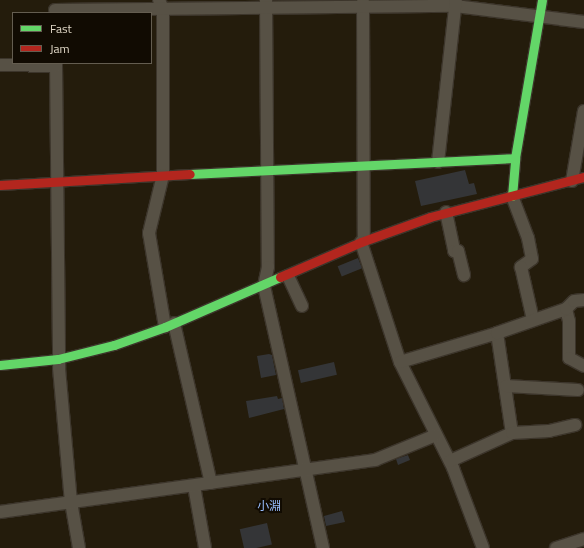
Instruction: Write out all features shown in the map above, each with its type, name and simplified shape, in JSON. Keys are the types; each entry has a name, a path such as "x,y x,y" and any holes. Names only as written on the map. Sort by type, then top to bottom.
{"street":[{"path":"533,320 521,267 532,259 528,238 512,196 515,158 542,0"},
{"path":"438,162 456,3"},
{"path":"55,8 160,4 456,3 584,22"},
{"path":"160,4 163,175 149,233 170,325 211,484"},
{"path":"266,4 268,267 264,286 323,548"},
{"path":"363,4 363,241 400,362 450,461 483,548"},
{"path":"0,65 56,64 58,359 71,502 78,548"},
{"path":"572,181 584,111"},
{"path":"0,185 267,169 515,158"},
{"path":"0,365 58,359 114,345 170,325 288,276 363,241 446,212 584,177"},
{"path":"446,212 454,251 458,251 464,275"},
{"path":"288,276 302,306"},
{"path":"400,362 497,333 566,309 574,301 584,300"},
{"path":"566,309 569,321 569,358 584,366"},
{"path":"497,333 512,434"},
{"path":"506,386 578,390"},
{"path":"450,461 512,434 549,431 575,425"},
{"path":"0,512 376,460 436,435"},
{"path":"194,486 205,548"},
{"path":"556,548 584,539"}],"building":[{"path":"465,170 469,184 474,183 477,194 421,206 415,181"},
{"path":"358,258 362,268 342,276 338,266"},
{"path":"272,355 276,375 261,378 257,356"},
{"path":"334,362 337,375 301,383 298,370"},
{"path":"277,396 278,399 282,398 284,409 249,418 246,401"},
{"path":"408,455 410,460 398,465 396,459"},
{"path":"342,511 345,522 326,526 324,516"},
{"path":"267,523 272,544 257,548 244,548 240,529"}],"traffic: fast":[{"path":"512,196 515,158 542,0"},
{"path":"190,174 515,158"},
{"path":"0,365 58,359 114,345 165,327 280,277"}],"traffic: jam":[{"path":"0,185 190,174"},
{"path":"280,277 361,242 430,217 584,177"}],"district":[{"name":"小淵","path":"269,506"}]}
